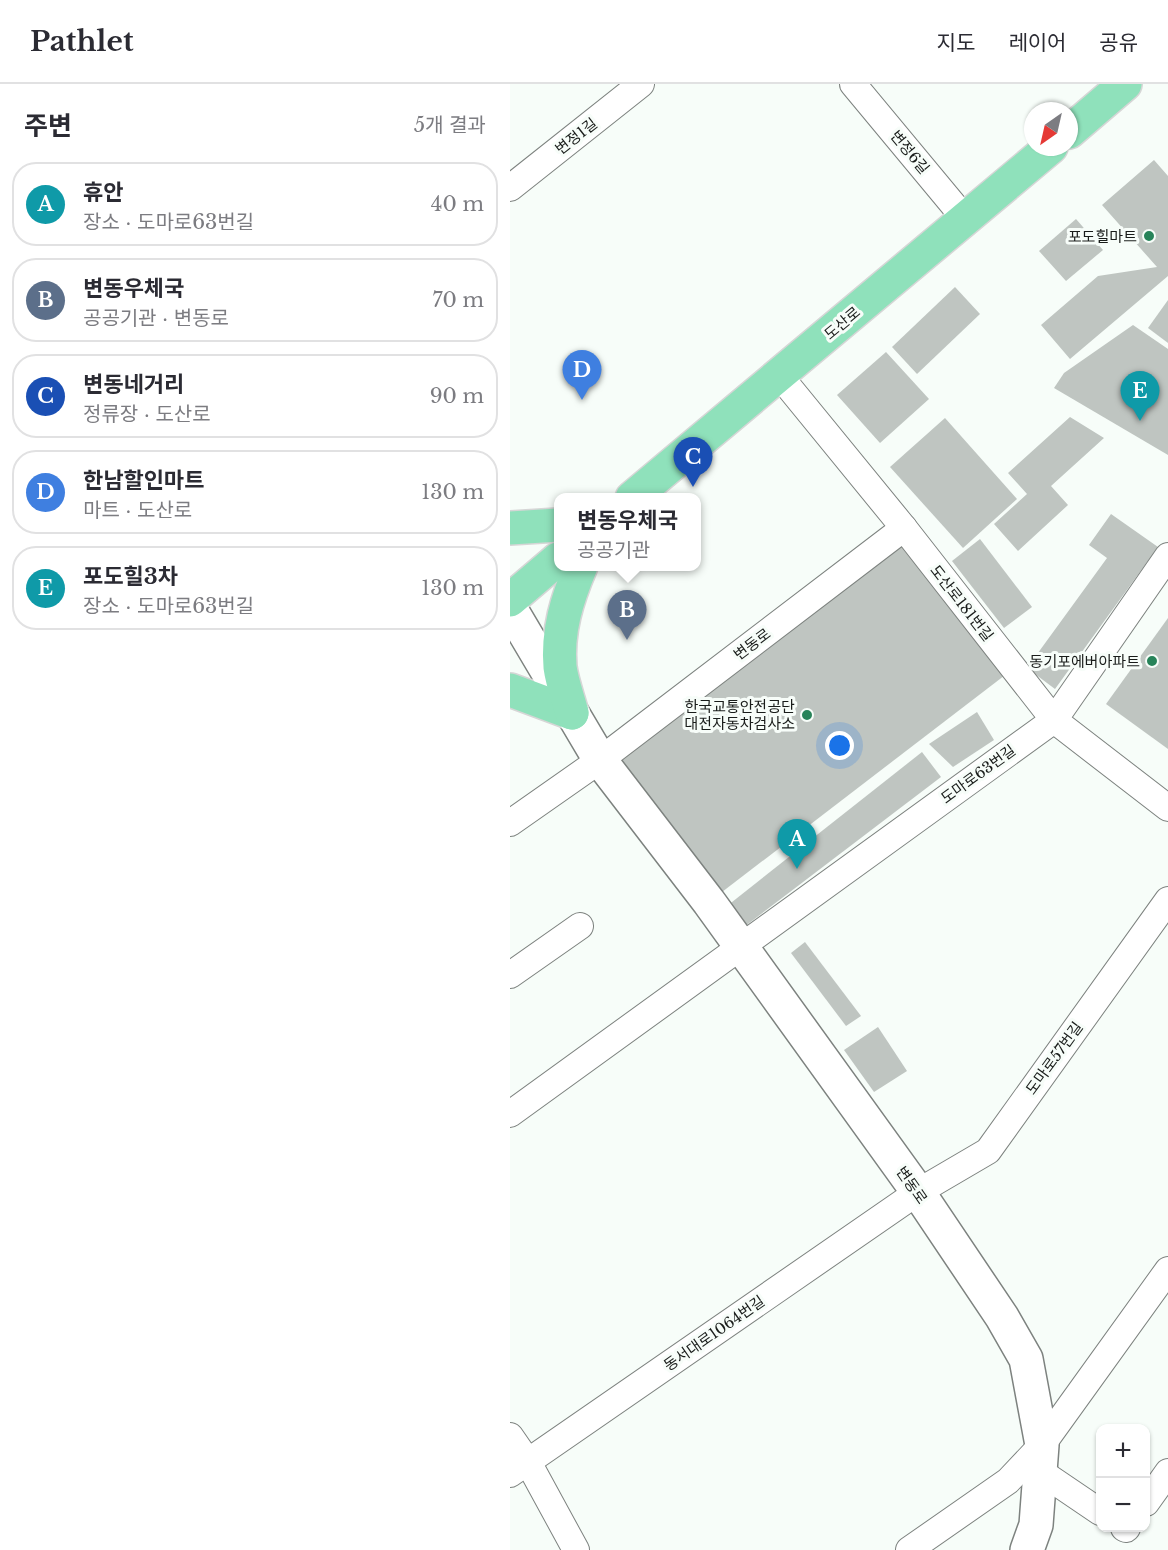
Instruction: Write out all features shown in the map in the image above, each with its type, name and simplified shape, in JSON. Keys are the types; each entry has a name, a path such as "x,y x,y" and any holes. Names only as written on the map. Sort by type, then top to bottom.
{"main road":[{"path":"1078,124 1125,84"},
{"name":"도산로","path":"638,493 1041,156"},
{"path":"510,528 554,525"},
{"path":"510,600 554,563"},
{"path":"572,712 560,668 560,636 567,600 579,571"},
{"path":"510,690 572,712"}],"street":[{"name":"변정1길","path":"510,188 641,84"},
{"name":"변정6길","path":"853,84 966,220"},
{"name":"도산로181번길","path":"779,375 904,528 1054,720 1168,808"},
{"name":"변동로","path":"600,760 904,528"},
{"name":"도마로63번길","path":"741,946 1054,720 1168,556"},
{"name":"변동로","path":"510,608 600,760 741,946 918,1192 1002,1317 1026,1359 1041,1458 1036,1525 1027,1550"},
{"path":"510,824 600,760"},
{"name":"도마로57번길","path":"918,1192 988,1151 1168,900"},
{"path":"510,975 580,926"},
{"path":"510,1114 741,946"},
{"name":"동서대로1064번길","path":"519,1468 918,1192"},
{"path":"909,1550 1041,1458 1168,1270"},
{"path":"510,1436 519,1468 576,1550"},
{"path":"1041,1458 1096,1508"},
{"path":"1150,1497 1168,1472"}],"building":[{"name":"포도힐마트","path":"1154,160 1168,176 1168,276 1070,359 1041,325 1098,276 1157,267 1102,205"},
{"path":"1076,219 1103,250 1066,281 1039,251"},
{"path":"955,287 980,314 917,374 892,347"},
{"path":"1168,300 1168,343 1148,328"},
{"path":"1133,325 1168,349 1168,455 1054,388 1064,373"},
{"path":"886,352 929,399 880,443 837,395"},
{"path":"1070,417 1104,438 1051,486 1068,505 1018,551 994,524 1027,494 1008,473"},
{"path":"945,418 1017,499 963,548 890,467"},
{"path":"1111,514 1158,547 1055,689 1027,668 1107,558 1089,545"},
{"name":"한국교통안전공단 대전자동차검사소","path":"904,528 1013,669 709,902 600,760"},
{"path":"980,539 1032,607 1004,628 952,561"},
{"name":"동기포에버아파트","path":"1168,618 1168,749 1106,704"},
{"path":"977,712 994,740 953,767 929,744"},
{"path":"922,752 941,777 744,927 727,906"},
{"path":"805,942 861,1016 846,1026 791,953"},
{"path":"878,1027 907,1071 874,1092 844,1050"}],"place":[{"name":"포도힐마트","path":"1149,236"},
{"name":"한남할인마트","path":"582,400"},
{"name":"포도힐3차","path":"1140,421"},
{"name":"변동네거리","path":"693,487"},
{"name":"변동우체국","path":"627,640"},
{"name":"동기포에버아파트","path":"1152,661"},
{"name":"한국교통안전공단 대전자동차검사소","path":"807,715"},
{"name":"휴안","path":"797,869"}]}
